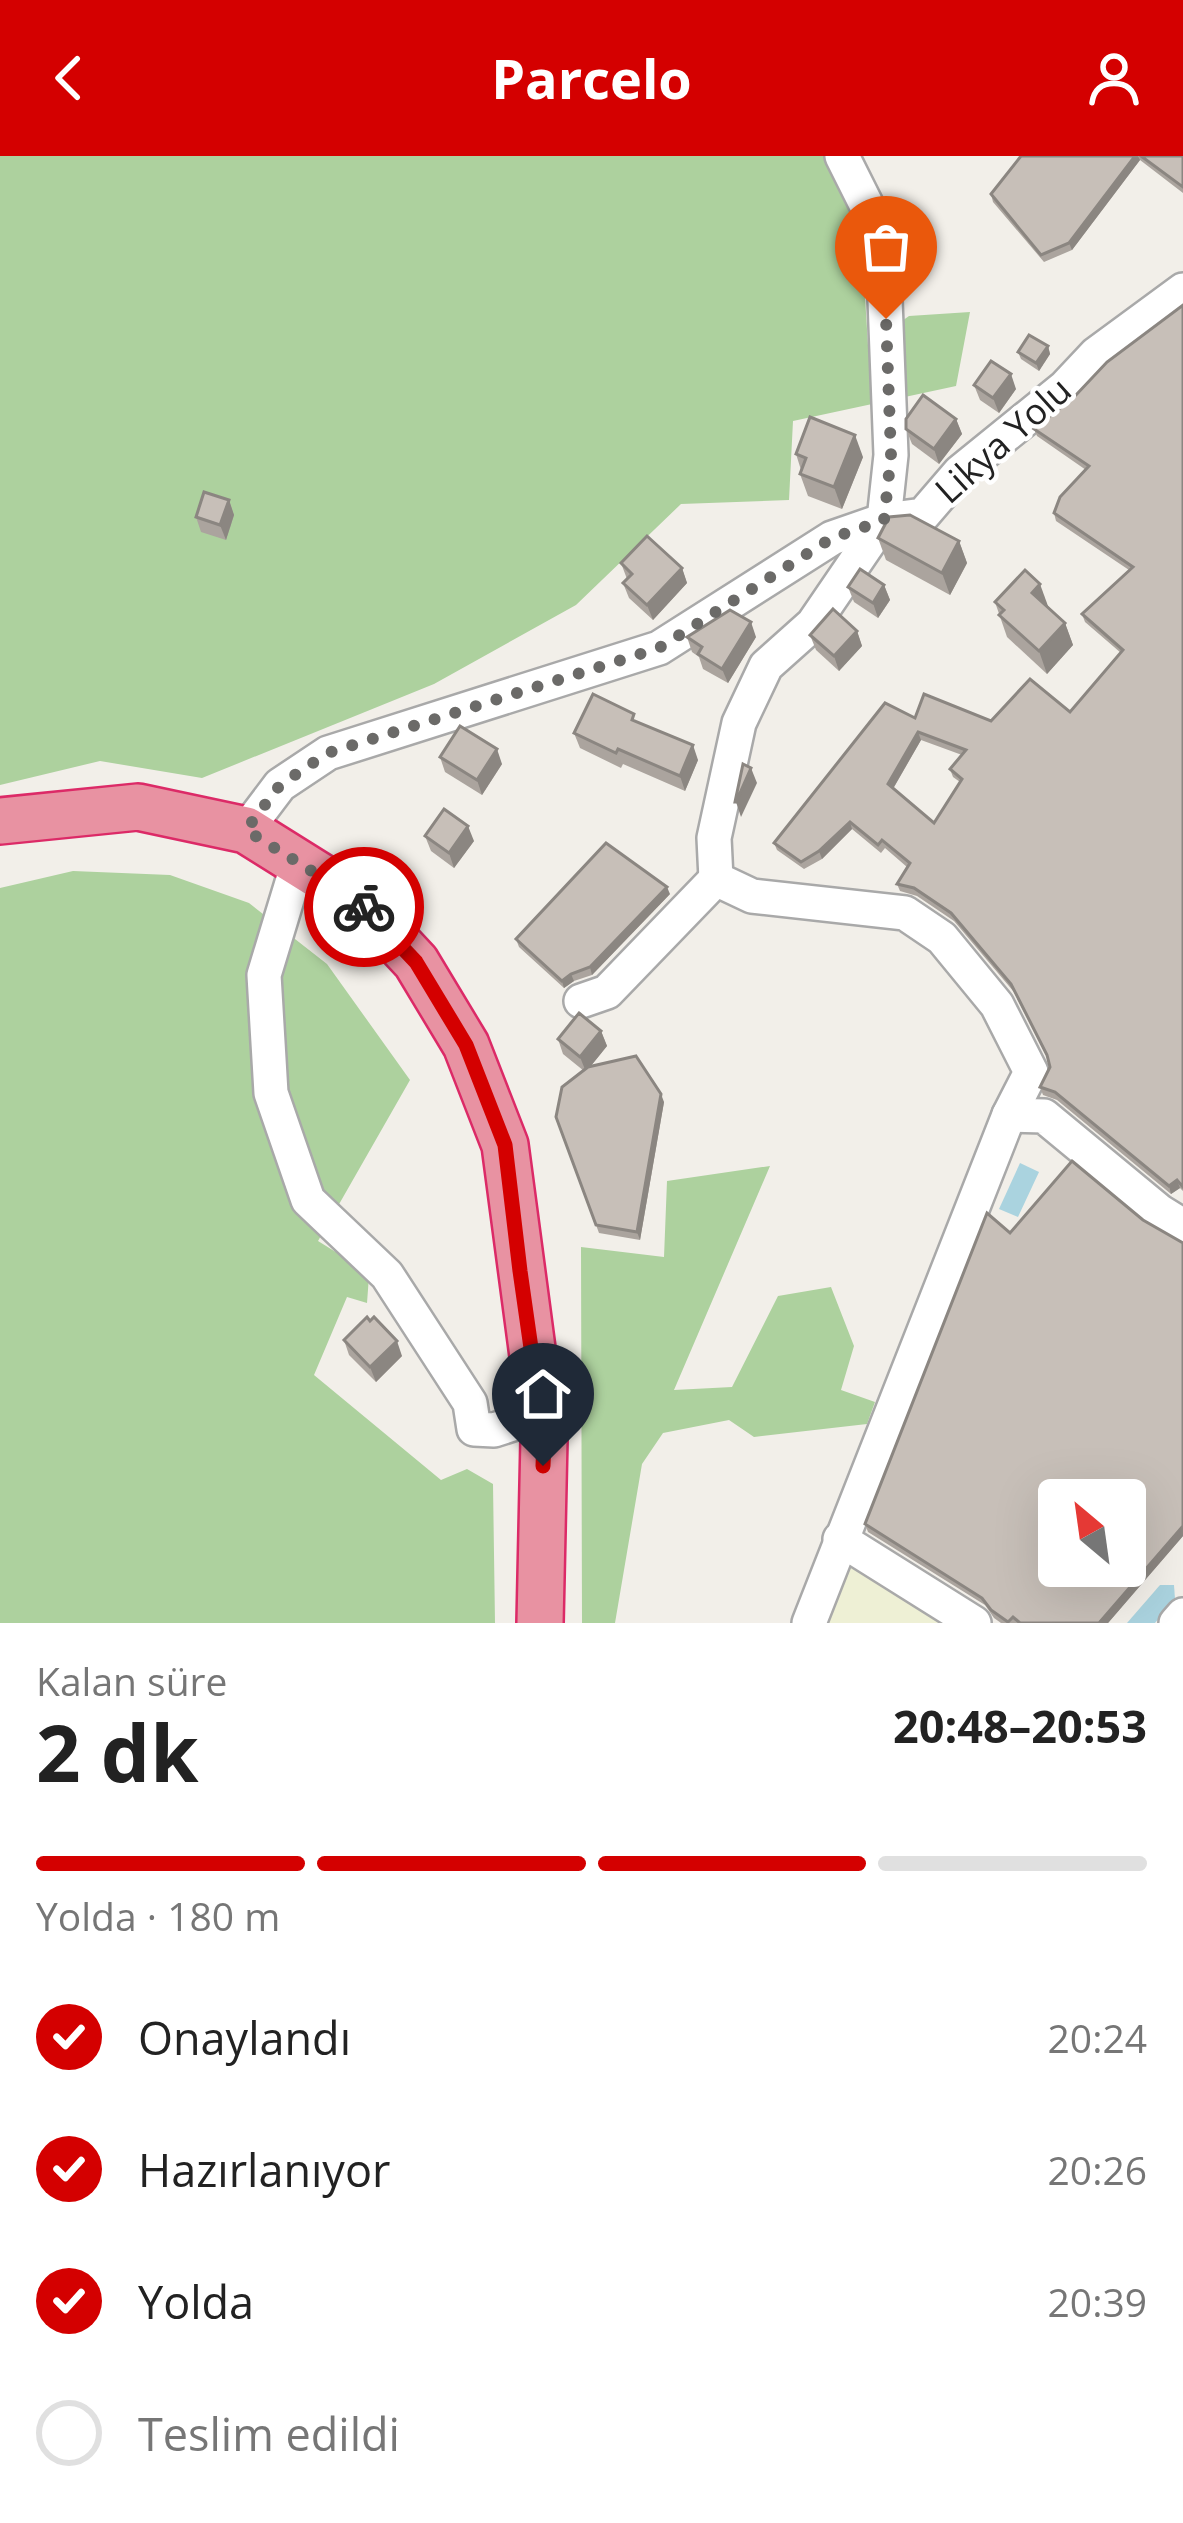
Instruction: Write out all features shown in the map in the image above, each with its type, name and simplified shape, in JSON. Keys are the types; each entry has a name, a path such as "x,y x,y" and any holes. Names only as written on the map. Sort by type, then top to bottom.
{"highway":[{"path":"0,821 138,807 246,830 358,900 416,962 466,1045 505,1145 544,1439 540,1623"}],"street":[{"name":"Likya Yolu","path":"842,156 867,206 884,274 891,455 884,520 923,515 960,472 1065,387 1096,355 1183,290"},
{"path":"246,830 280,785 328,753 659,648 832,538 884,520"},
{"path":"581,1001 607,992 716,879 714,838 740,723 766,666 812,624 884,520"},
{"path":"298,863 264,975 271,1093 308,1200 387,1275 470,1403 474,1429 494,1430 540,1414"},
{"path":"716,879 752,896 905,913 942,938 997,1005 1030,1072 809,1623"},
{"path":"1009,1115 1044,1116 1183,1226"},
{"path":"840,1539 974,1623"},
{"path":"1176,1623 1183,1615"}],"green space":[{"path":"0,156 826,156 849,203 868,345 909,316 970,312 956,386 793,421 789,500 681,504 576,605 434,684 202,778 100,761 0,785"},
{"path":"73,871 170,875 249,903 327,964 410,1080 318,1241 369,1276 367,1303 347,1297 314,1375 441,1480 467,1469 493,1484 495,1623 0,1623 0,888"},
{"path":"770,1166 674,1390 732,1387 778,1296 831,1287 854,1346 841,1390 875,1402 867,1424 754,1437 729,1420 663,1433 642,1464 615,1623 582,1623 581,1247 664,1257 667,1181"},
{"path":"845,1564 941,1623 823,1623"}],"water":[{"path":"1020,1163 1039,1172 1018,1217 999,1209"},
{"path":"1160,1585 1174,1585 1175,1599 1155,1623 1127,1623"}],"building":[{"path":"1021,156 1135,156 1069,243 1041,255 991,194"},
{"path":"1141,156 1183,156 1183,187"},
{"path":"1183,305 1183,1187 1177,1180 1169,1186 1055,1092 1040,1087 1050,1067 1047,1055 1011,984 951,913 914,888 897,884 910,863 850,822 801,862 774,843 885,703 915,718 924,694 991,721 1030,679 1070,712 1123,650 1082,614 1133,567 1054,513 1060,497 1089,466 1034,429 1107,362","holes":["918,732 966,750 950,769 962,779 934,823 888,784"]},
{"path":"1029,335 1048,346 1036,363 1018,352"},
{"path":"991,361 1011,374 993,398 974,385"},
{"path":"923,395 956,419 934,449 906,429 906,419"},
{"path":"810,417 855,435 834,487 800,474 806,458 796,454"},
{"path":"204,492 229,500 220,525 196,517"},
{"path":"910,515 959,541 942,573 878,538 889,517"},
{"path":"647,536 682,568 647,605 623,583 632,574 621,563"},
{"path":"860,569 884,585 873,603 848,587"},
{"path":"1025,570 1040,584 1032,593 1065,623 1039,651 999,615 1004,610 995,602"},
{"path":"833,609 857,631 834,656 810,635"},
{"path":"730,610 751,622 722,669 698,654 702,647 687,637"},
{"path":"593,694 634,714 632,720 693,745 680,776 574,733"},
{"path":"460,726 497,749 477,780 440,757"},
{"path":"743,764 751,768 735,802"},
{"path":"444,809 468,826 449,853 425,836"},
{"path":"606,843 667,887 590,967 562,981 516,939"},
{"path":"579,1013 601,1031 580,1057 558,1039"},
{"path":"636,1056 661,1094 637,1232 596,1225 556,1117 562,1087 588,1067"},
{"path":"1072,1161 1143,1220 1183,1243 1183,1526 1146,1569 1146,1479 1038,1479 1038,1587 1130,1587 1099,1623 1020,1623 1013,1617 1008,1622 982,1598 865,1524 987,1213 1010,1233"},
{"path":"367,1317 370,1321 374,1317 397,1341 370,1367 344,1340"}],"way so far":[{"path":"364,907 246,830 280,785 328,753 659,648 832,538 884,520 891,455 886,319"}],"route":[{"path":"364,907 416,962 466,1045 505,1145 544,1439 543,1466"}]}
